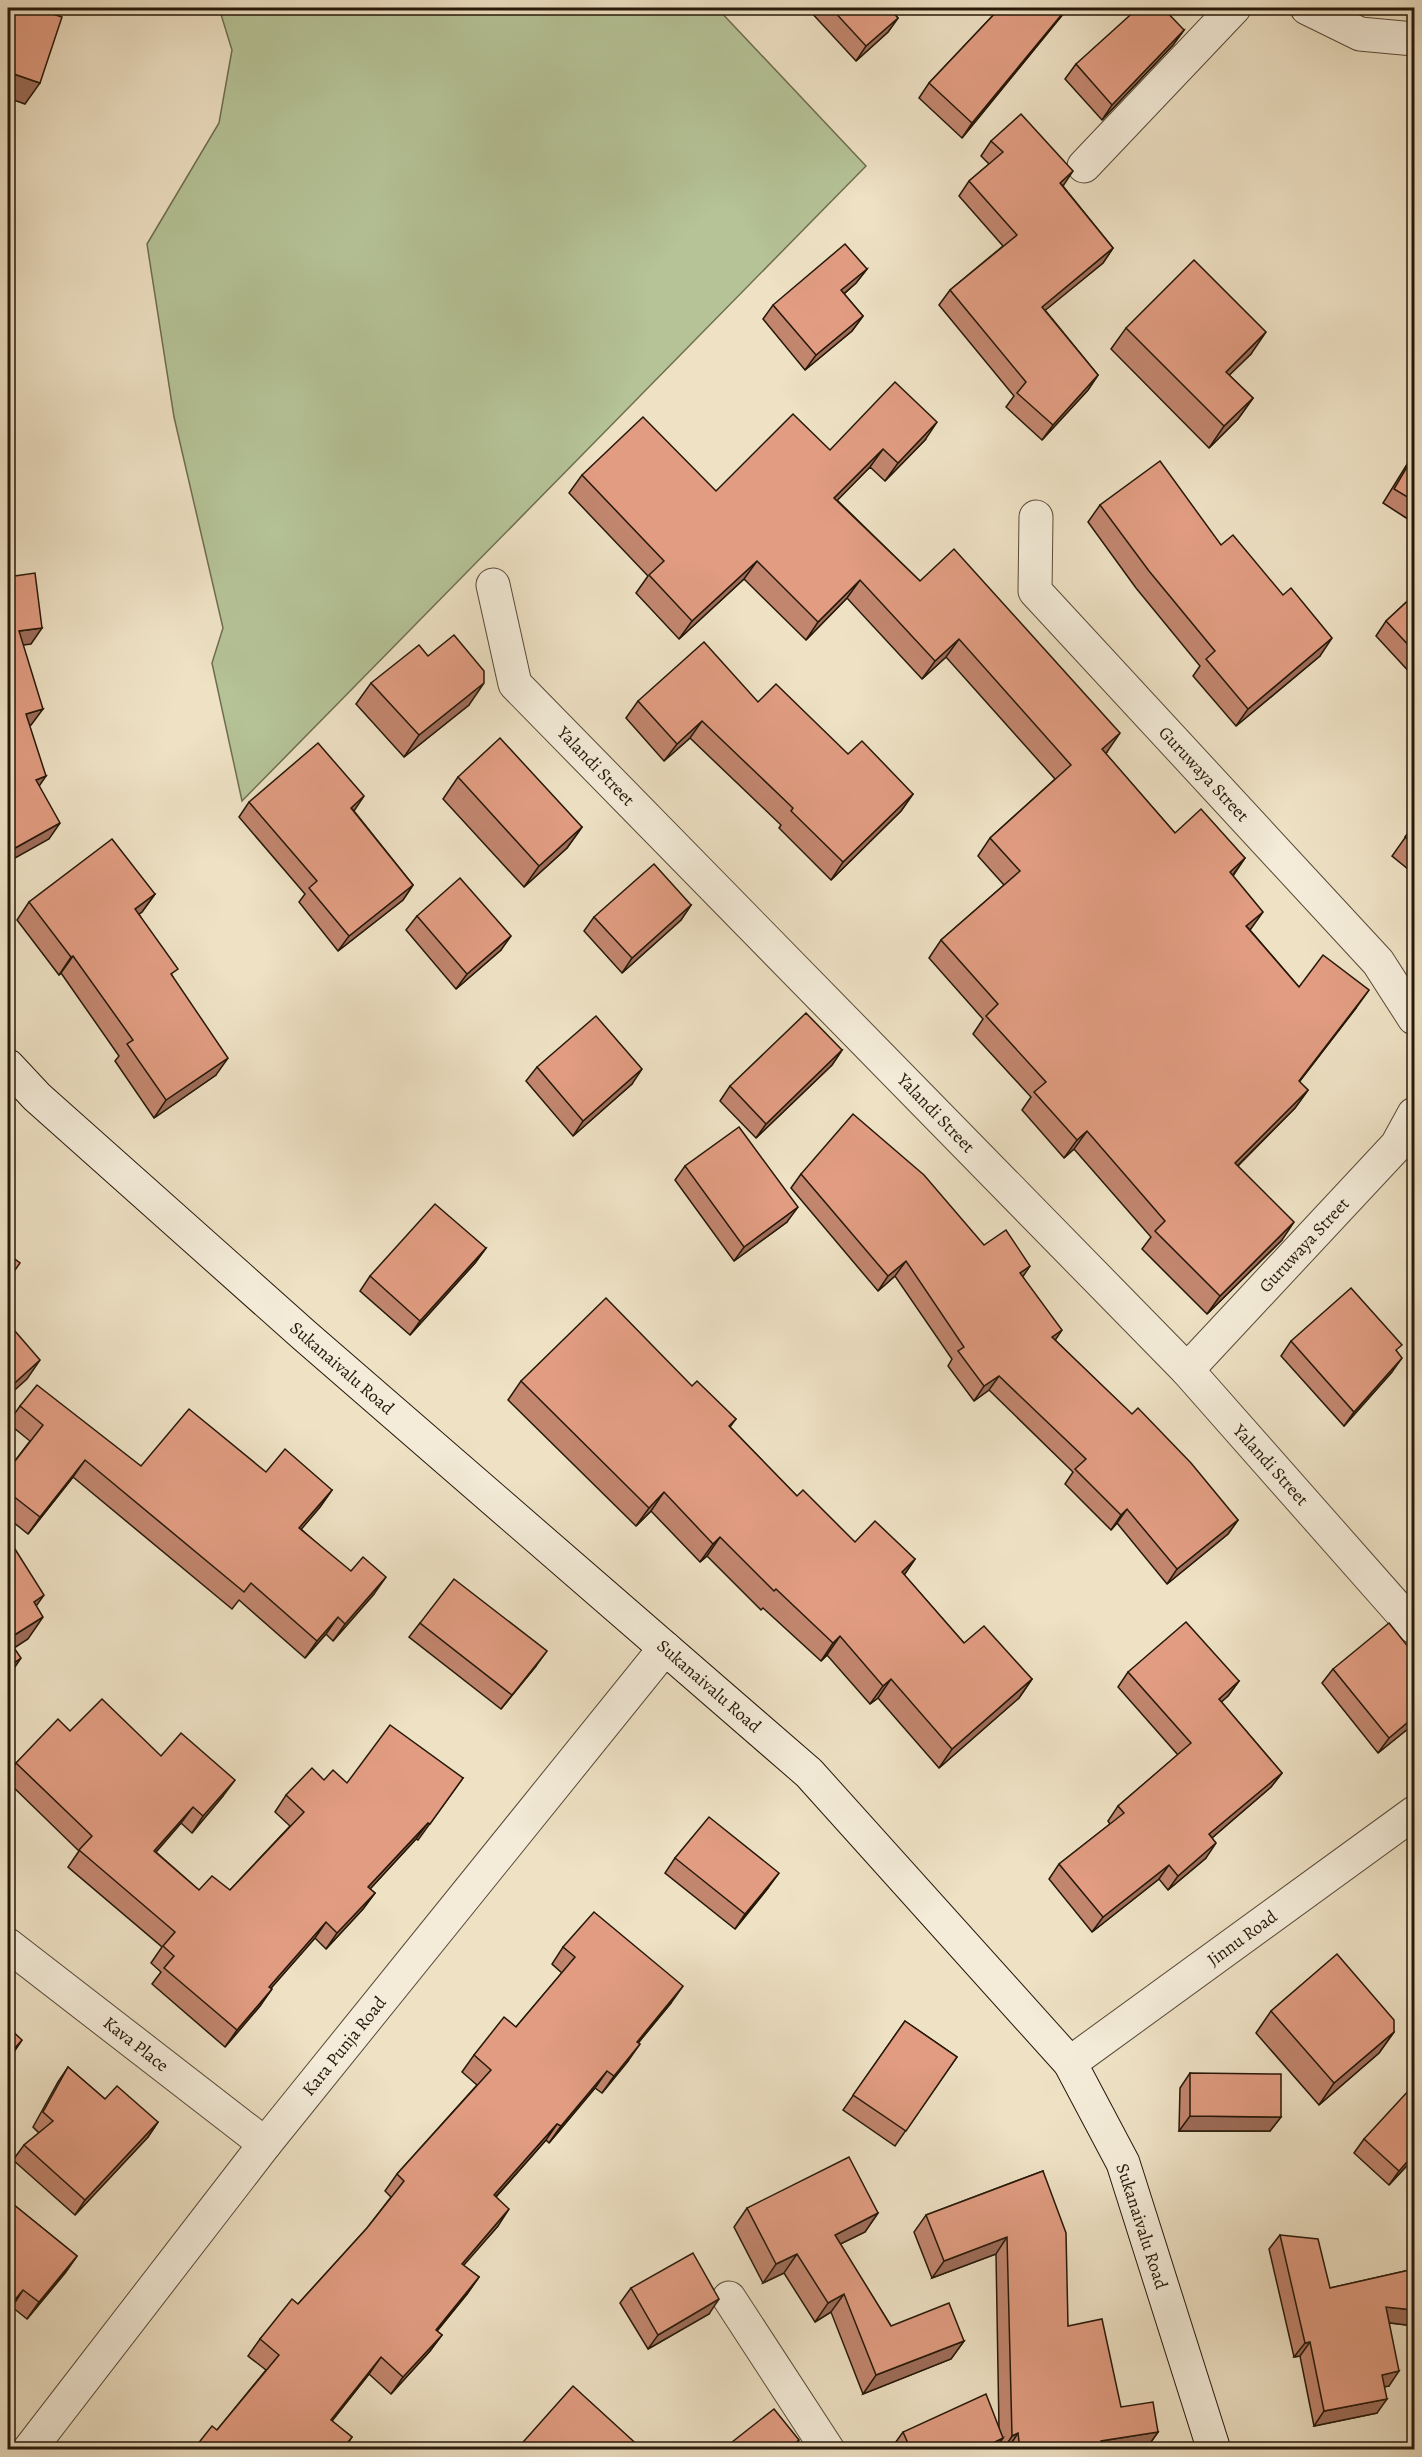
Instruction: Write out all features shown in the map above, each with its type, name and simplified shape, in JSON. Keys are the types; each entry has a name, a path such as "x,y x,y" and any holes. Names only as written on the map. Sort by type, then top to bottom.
{"street":[{"path":"1084,166 1234,8"},
{"path":"1307,8 1360,34 1414,39"},
{"name":"Guruwaya Street","path":"1036,518 1035,591 1378,962 1414,1018"},
{"name":"Yalandi Street","path":"493,585 515,684 1187,1370 1414,1627"},
{"name":"Sukanaivalu Road","path":"8,1066 38,1097 304,1335 809,1773 1070,2063 1124,2163 1214,2450"},
{"name":"Guruwaya Street","path":"1187,1370 1397,1145 1414,1114"},
{"name":"Kara Punja Road","path":"29,2450 265,2144 665,1648"},
{"name":"Jinnu Road","path":"1070,2063 1414,1813"},
{"name":"Kava Place","path":"8,1945 265,2144"},
{"path":"729,2298 828,2450"}],"green space":[{"path":"219,8 717,8 866,166 242,801 212,663 223,628 174,417 147,244 219,123 232,50"}],"building":[{"path":"8,8 40,8 38,9 62,17 40,83 8,72"},
{"path":"831,8 889,8 898,18 866,46"},
{"path":"1000,8 1067,8 972,123 929,83"},
{"path":"1138,8 1163,8 1184,30 1112,105 1076,64"},
{"path":"1021,114 1073,171 1060,183 1113,248 1042,307 1098,375 1053,425 1017,393 1026,382 950,290 1017,235 969,181 1003,152 991,141"},
{"path":"845,244 867,269 841,290 863,316 816,355 773,305"},
{"path":"1194,260 1266,332 1226,372 1253,398 1224,426 1126,328"},
{"path":"895,382 937,422 898,463 883,449 834,498 920,581 954,549 1120,733 1102,749 1175,833 1201,809 1245,858 1230,872 1263,912 1246,926 1299,987 1323,955 1369,990 1299,1081 1308,1090 1235,1163 1294,1222 1220,1296 1155,1231 1165,1221 1087,1131 1077,1140 1034,1092 1046,1082 986,1016 998,1004 941,940 1020,871 990,838 1071,765 959,639 935,661 860,580 818,622 757,561 692,621 649,575 664,561 582,475 643,417 716,491 793,414 830,450"},
{"path":"1414,455 1414,501 1394,489"},
{"path":"1160,461 1221,545 1233,535 1283,595 1291,588 1332,638 1248,709 1206,659 1215,651 1149,571 1100,505"},
{"path":"35,573 42,628 19,631 43,709 26,714 46,776 36,780 60,823 8,852 8,577"},
{"path":"1414,595 1414,651 1386,621"},
{"path":"454,635 484,671 484,683 419,735 371,683 419,645 428,656"},
{"path":"704,642 758,702 776,684 848,754 862,741 913,794 843,862 791,811 793,808 702,721 677,744 638,701"},
{"path":"500,738 582,827 539,866 458,777"},
{"path":"318,743 364,796 351,808 413,885 349,936 309,888 317,881 249,802"},
{"path":"1414,825 1414,845 1405,837"},
{"path":"112,839 155,894 135,909 178,969 171,974 228,1058 166,1100 127,1044 133,1040 73,956 71,957 29,902"},
{"path":"654,864 691,905 632,958 594,917"},
{"path":"460,878 511,936 467,974 417,916"},
{"path":"806,1013 842,1050 766,1124 730,1086"},
{"path":"596,1016 642,1069 583,1121 537,1067"},
{"path":"853,1114 924,1175 984,1245 1006,1230 1030,1266 1020,1273 1062,1330 1052,1337 1132,1414 1138,1408 1191,1463 1238,1520 1177,1569 1127,1509 1121,1515 1075,1469 1086,1459 999,1376 984,1386 958,1351 964,1347 906,1261 888,1276 801,1174"},
{"path":"739,1127 798,1207 744,1247 685,1166"},
{"path":"435,1204 486,1248 420,1321 370,1276"},
{"path":"8,1254 20,1263 8,1280"},
{"path":"1351,1288 1402,1345 1396,1350 1402,1358 1354,1412 1291,1341"},
{"path":"606,1298 692,1386 697,1381 736,1419 729,1426 797,1496 803,1490 855,1542 875,1521 915,1559 902,1572 964,1643 984,1626 1032,1679 952,1749 891,1679 883,1686 840,1636 833,1643 776,1589 774,1591 720,1537 713,1544 664,1492 649,1508 521,1381"},
{"path":"8,1323 40,1360 8,1389"},
{"path":"37,1385 141,1466 189,1409 266,1472 285,1449 332,1490 299,1528 351,1571 363,1557 386,1577 345,1624 338,1617 317,1641 251,1583 244,1592 85,1460 40,1517 8,1492 8,1470 43,1425 20,1406"},
{"path":"8,1538 44,1595 34,1602 43,1617 8,1639"},
{"path":"454,1579 547,1651 512,1695 420,1623"},
{"path":"1186,1622 1239,1681 1219,1699 1282,1773 1209,1834 1216,1843 1178,1876 1169,1865 1103,1917 1059,1864 1124,1813 1118,1806 1191,1743 1128,1672"},
{"path":"1389,1623 1414,1654 1414,1717 1389,1738 1333,1669"},
{"path":"8,1639 21,1658 8,1667"},
{"path":"102,1699 161,1756 181,1733 235,1780 203,1816 193,1807 154,1851 199,1890 212,1876 230,1890 304,1812 286,1795 312,1768 324,1780 333,1770 347,1783 390,1725 463,1778 430,1824 428,1823 368,1887 375,1893 337,1933 326,1922 269,1987 272,1989 237,2030 164,1968 174,1956 163,1946 175,1932 79,1850 92,1836 16,1763 58,1719 70,1731"},
{"path":"709,1817 779,1873 745,1914 675,1858"},
{"path":"594,1912 683,1986 637,2042 640,2044 614,2076 607,2071 561,2126 557,2124 494,2195 509,2209 462,2264 479,2277 436,2330 442,2335 403,2377 381,2357 331,2420 352,2437 342,2450 193,2450 212,2426 217,2430 279,2355 260,2339 292,2299 298,2304 367,2228 404,2181 397,2174 491,2070 474,2055 504,2017 516,2027 575,1957 563,1947"},
{"path":"1337,1954 1394,2020 1394,2032 1334,2083 1271,2011"},
{"path":"905,2021 957,2057 906,2131 853,2095"},
{"path":"8,2027 22,2040 8,2056"},
{"path":"68,2067 105,2099 117,2086 158,2122 85,2200 24,2145 53,2121 43,2112"},
{"path":"1190,2073 1281,2074 1281,2117 1190,2116"},
{"path":"1410,2089 1414,2093 1414,2154 1399,2171 1364,2139"},
{"path":"849,2157 878,2213 835,2235 891,2326 949,2303 964,2341 876,2375 844,2294 828,2303 797,2254 776,2264 747,2208"},
{"path":"1043,2171 1066,2233 1068,2326 1102,2319 1121,2407 1153,2402 1158,2432 1101,2441 1102,2450 1020,2450 1018,2433 1012,2436 1007,2237 944,2261 926,2215"},
{"path":"8,2200 77,2256 39,2302 23,2290 8,2308"},
{"path":"1280,2235 1318,2239 1330,2288 1414,2269 1414,2310 1386,2307 1399,2371 1382,2375 1387,2399 1324,2411 1310,2342 1305,2343"},
{"path":"693,2253 719,2299 658,2335 631,2288"},
{"path":"573,2386 643,2450 516,2450"},
{"path":"986,2394 1003,2438 979,2450 911,2450 903,2432"},
{"path":"774,2409 799,2440 787,2450 722,2450"}]}
